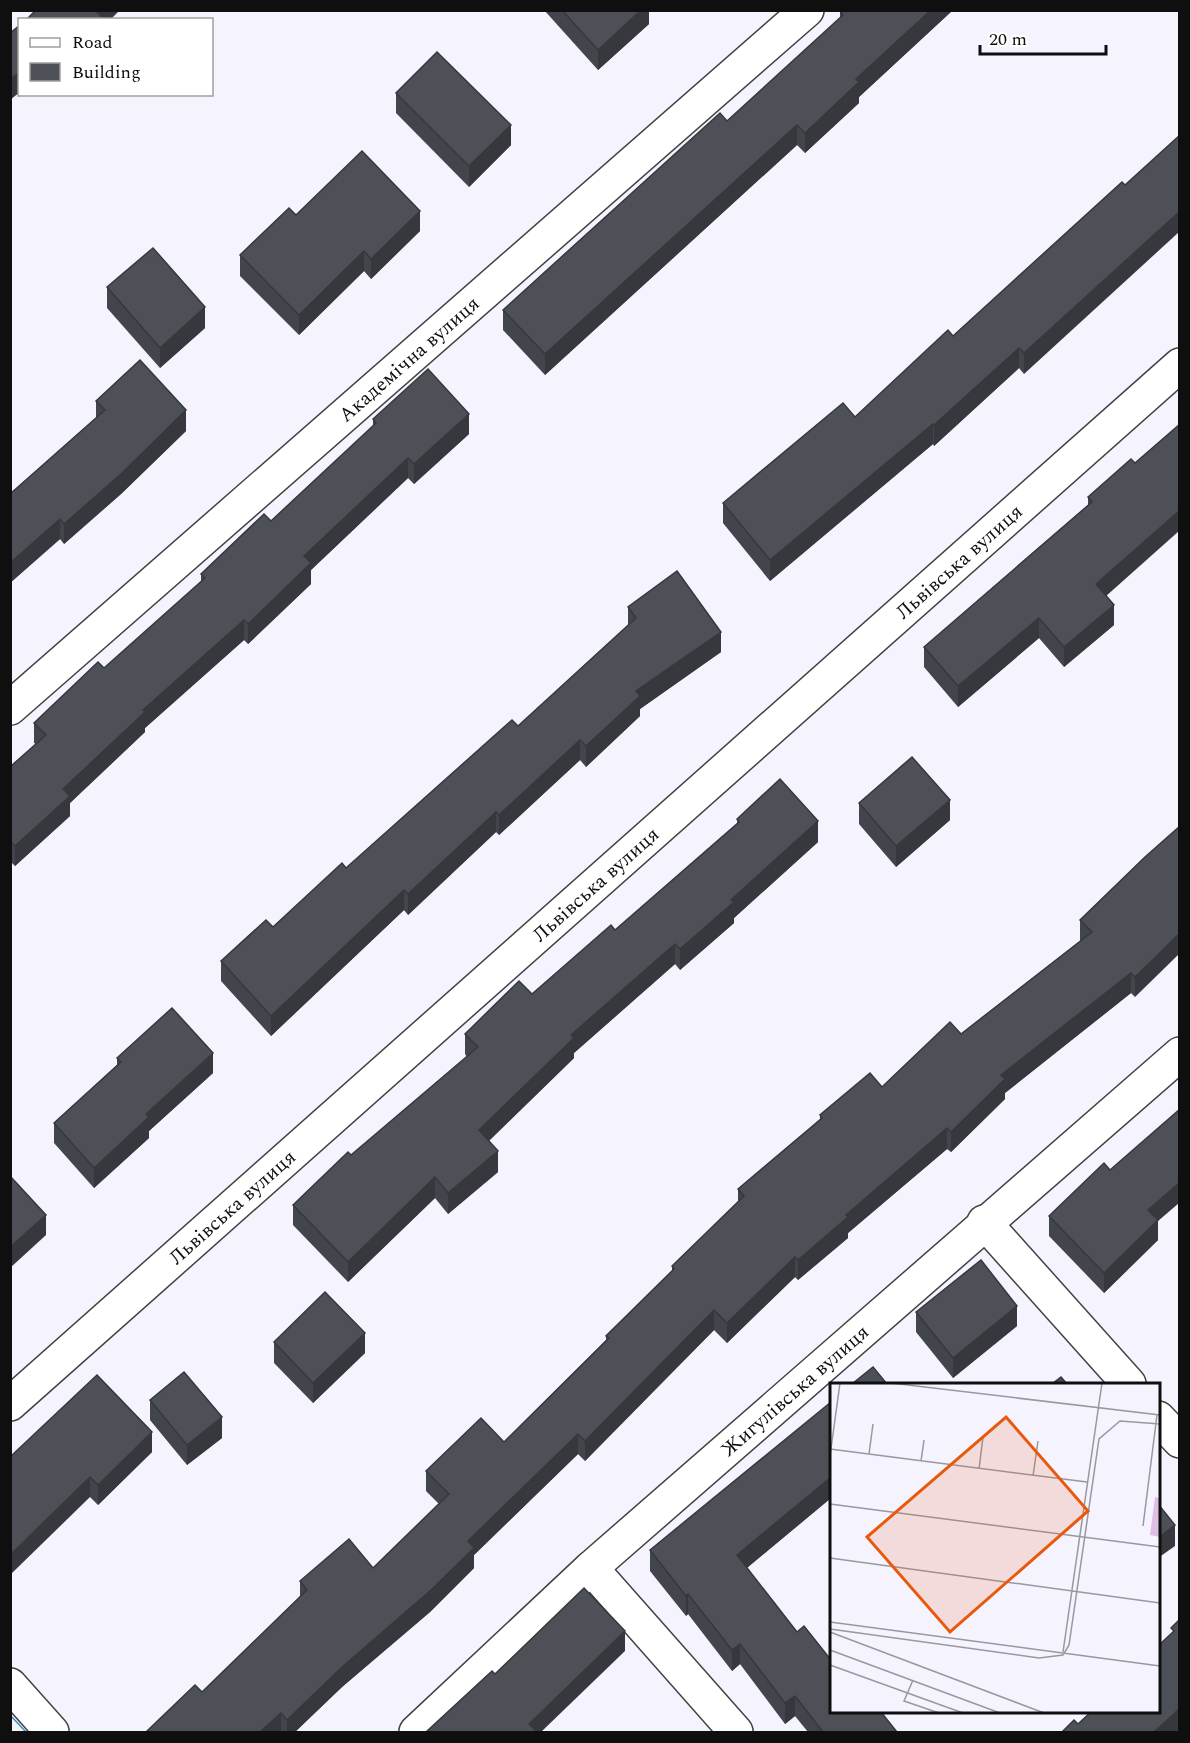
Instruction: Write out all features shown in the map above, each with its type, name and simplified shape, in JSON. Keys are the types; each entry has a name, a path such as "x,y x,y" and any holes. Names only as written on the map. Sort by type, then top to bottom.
{"street":[{"name":"Академічна вулиця","path":"10,708 807,10"},
{"name":"Львівська вулиця","path":"10,1404 1179,365"},
{"name":"Жигулівська вулиця","path":"416,1732 591,1568 984,1222 1179,1054"},
{"path":"984,1222 1128,1383"},
{"path":"1160,1420 1179,1441"},
{"path":"591,1568 736,1732"},
{"path":"10,1685 52,1732"}],"building":[{"path":"36,10 97,10 102,17 101,18 28,18"},
{"path":"562,10 641,10 598,50"},
{"path":"841,10 931,10 856,79 859,82 805,133 797,125 545,354 503,310 720,113 727,121 843,15"},
{"path":"18,27 18,73 10,79 10,33"},
{"path":"437,52 511,125 469,166 396,93"},
{"path":"1179,136 1179,212 1024,353 1019,348 934,425 770,560 723,503 843,403 855,417 948,330 953,336 1122,182 1125,185"},
{"path":"362,151 420,211 371,259 364,251 299,315 240,255 289,208 296,215"},
{"path":"153,248 205,307 160,348 107,287"},
{"path":"140,360 186,410 121,474 64,524 60,519 10,563 10,494 105,410 96,401"},
{"path":"428,369 469,414 414,464 408,458 304,556 311,563 248,624 244,620 143,710 145,712 63,789 70,796 15,846 10,841 10,767 46,735 34,723 98,662 104,668 205,578 201,574 264,514 271,521 376,423 373,419"},
{"path":"1179,425 1179,511 1096,584 1114,605 1064,647 1039,618 958,686 924,647 1092,502 1088,497 1131,459 1135,463"},
{"path":"677,571 721,632 636,691 640,696 586,746 580,740 499,815 496,812 408,894 404,890 271,1016 221,961 266,920 273,927 342,863 346,868 512,720 518,726 636,618 628,607"},
{"path":"912,757 950,800 896,846 859,803"},
{"path":"780,779 818,821 731,900 734,902 680,949 675,944 571,1035 574,1038 479,1130 498,1151 448,1193 435,1177 348,1262 293,1205 348,1152 351,1155 478,1047 465,1034 519,981 532,994 611,925 615,930 739,822 737,819"},
{"path":"1179,827 1179,934 1135,977 1131,973 1001,1075 1005,1079 951,1132 947,1128 846,1215 848,1217 798,1260 795,1257 727,1323 714,1310 585,1441 578,1434 468,1541 474,1548 430,1591 342,1667 287,1720 281,1713 260,1732 146,1732 195,1685 202,1692 307,1590 300,1581 349,1539 373,1568 449,1494 426,1471 481,1418 504,1442 609,1338 606,1336 674,1269 672,1266 744,1196 738,1189 822,1118 820,1115 870,1073 882,1087 950,1022 961,1034 1092,932 1080,920"},
{"path":"172,1008 213,1053 146,1114 149,1117 94,1168 54,1123 121,1062 117,1058"},
{"path":"1179,1110 1179,1183 1148,1210 1158,1220 1104,1273 1049,1216 1104,1163 1110,1170"},
{"path":"10,1176 46,1215 10,1247"},
{"path":"981,1260 1017,1306 953,1358 916,1312"},
{"path":"325,1292 365,1333 313,1383 274,1342"},
{"path":"873,1367 886,1383 853,1383"},
{"path":"184,1372 222,1417 187,1445 150,1400"},
{"path":"97,1375 152,1432 98,1485 90,1477 10,1555 10,1457"},
{"path":"1061,1377 1066,1383 1053,1383"},
{"path":"830,1403 830,1478 737,1555 797,1632 804,1626 830,1659 830,1713 882,1713 897,1732 823,1732 795,1696 785,1703 740,1644 732,1650 650,1550"},
{"path":"1160,1506 1175,1525 1160,1536"},
{"path":"584,1588 625,1631 529,1724 537,1732 426,1732 492,1671 495,1674"},
{"path":"1179,1620 1179,1709 1154,1732 1062,1732 1074,1720 1078,1724 1090,1713 1160,1713 1160,1644 1174,1631 1171,1628"}],"tram line":[{"path":"10,1715 26,1732"}]}
